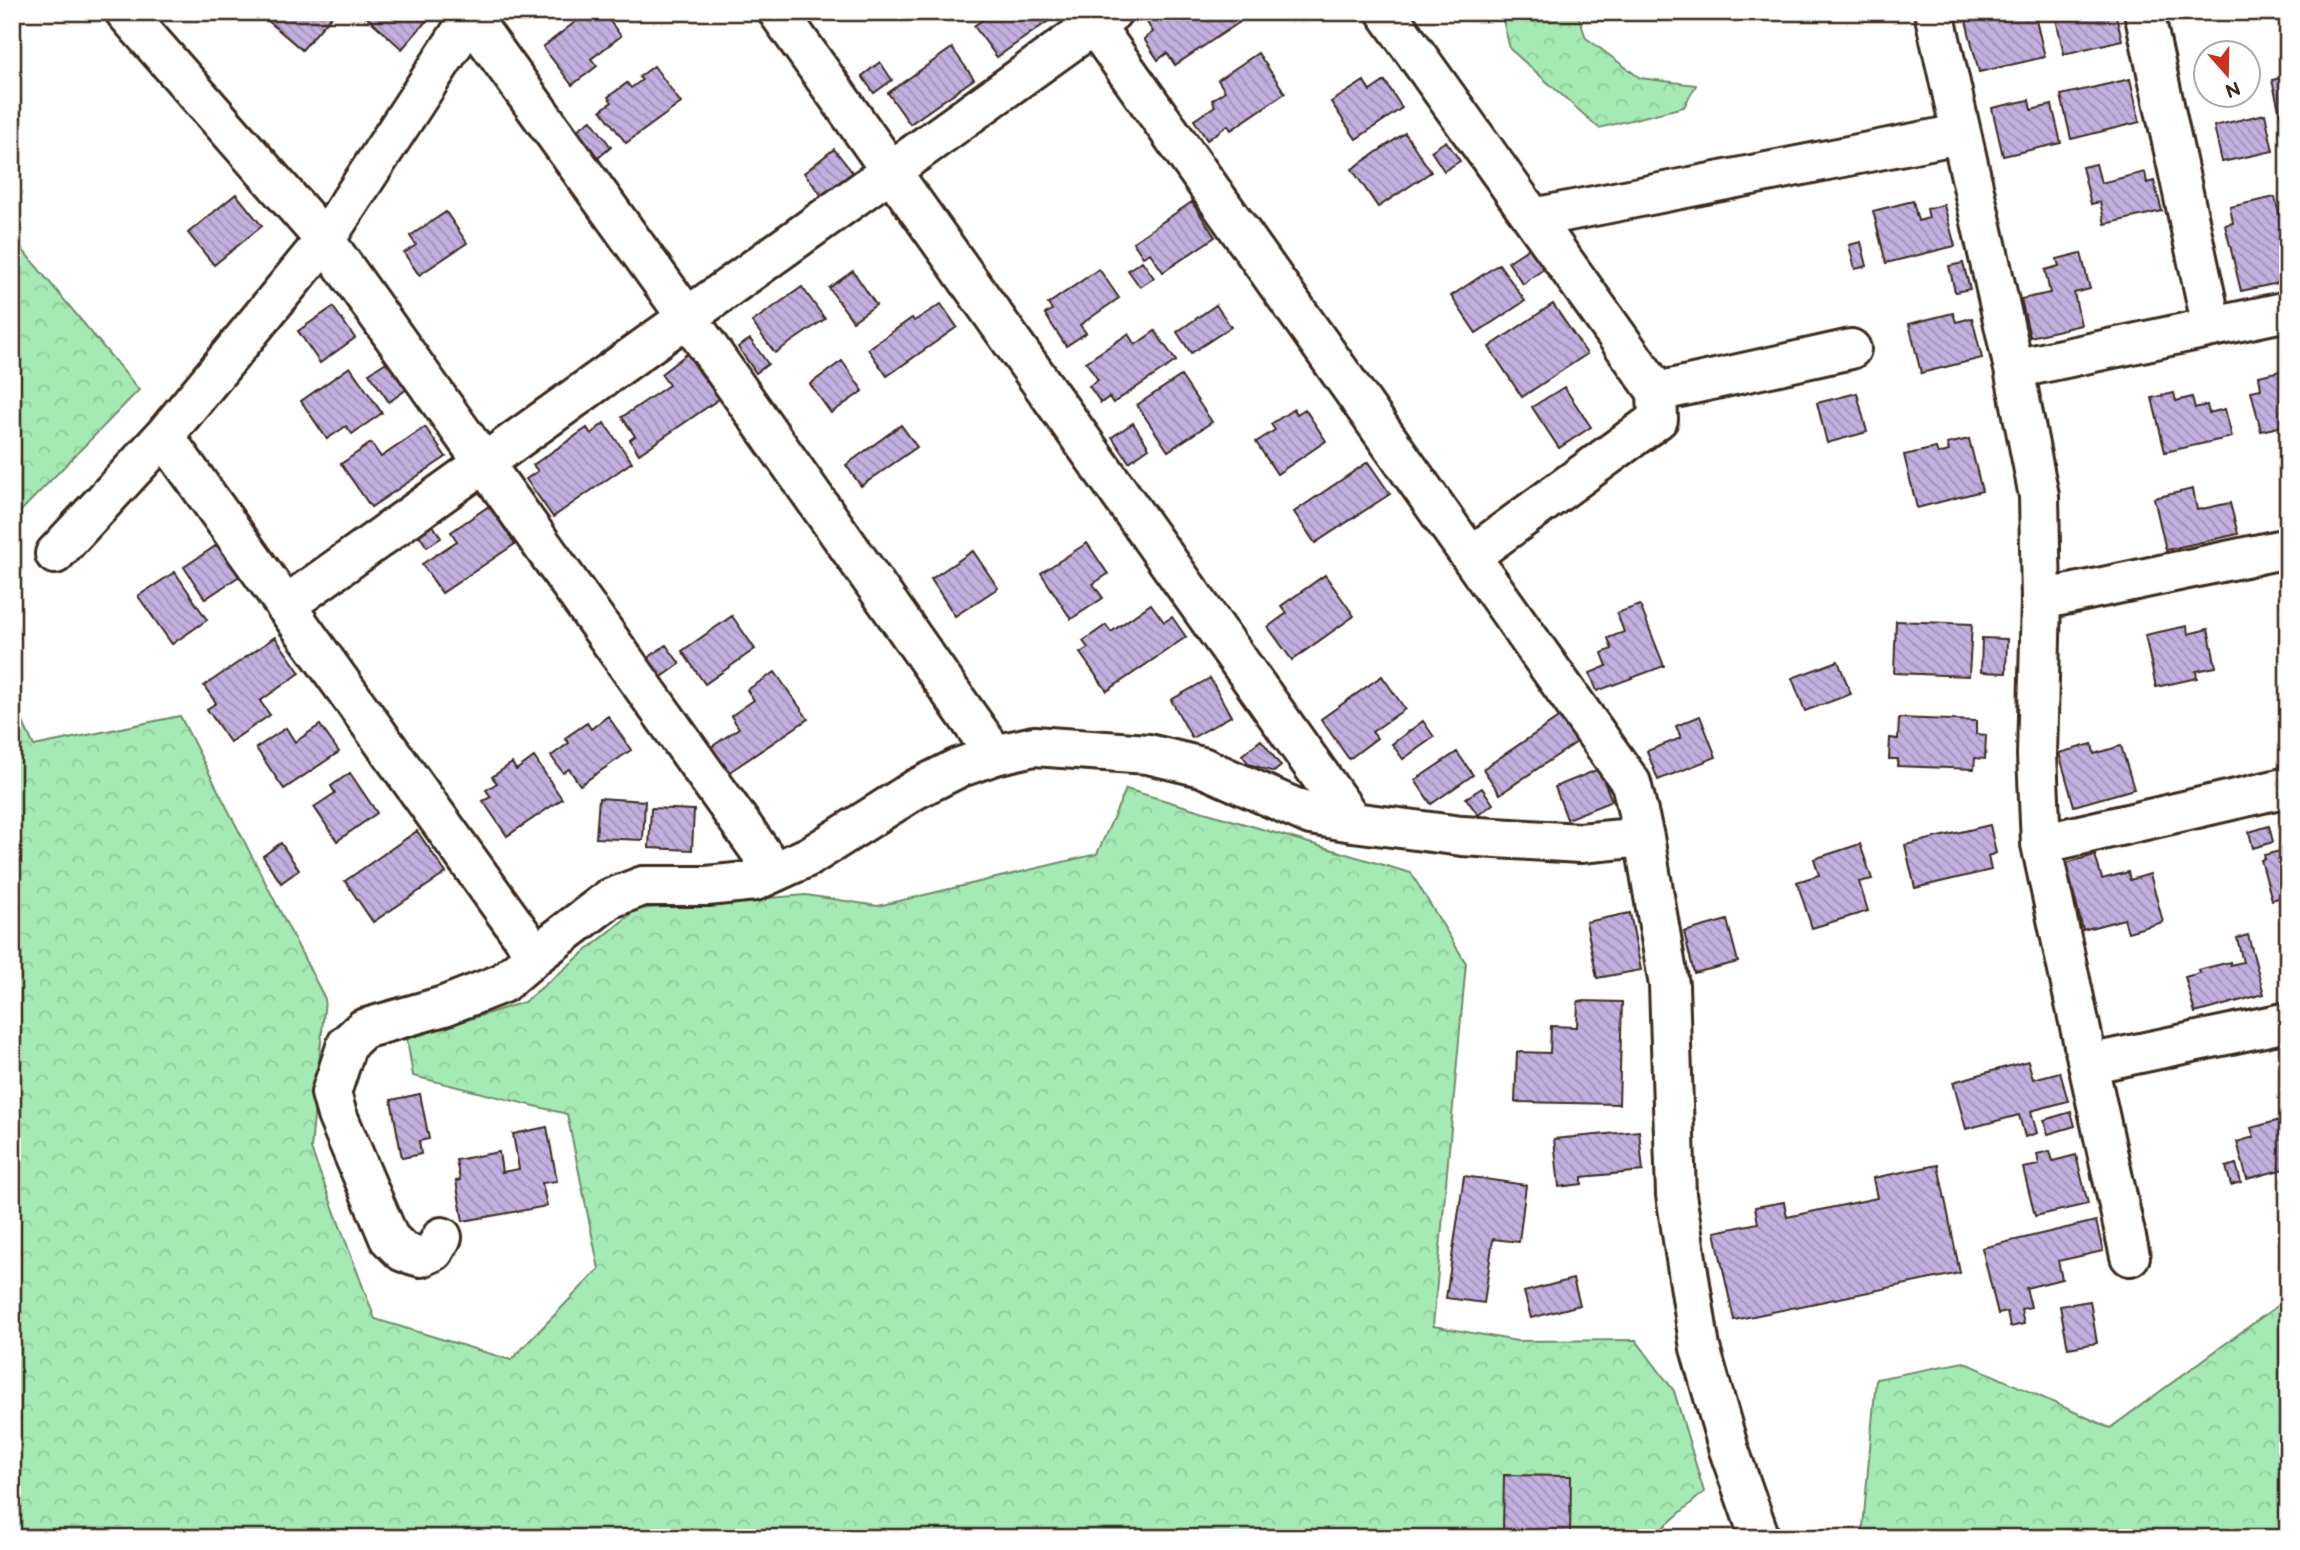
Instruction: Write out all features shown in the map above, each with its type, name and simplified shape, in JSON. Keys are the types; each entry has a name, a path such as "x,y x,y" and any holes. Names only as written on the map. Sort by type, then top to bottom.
{"street":[{"path":"125,12 325,240 775,872"},
{"path":"778,12 1353,822"},
{"path":"1387,12 1657,392 1658,419 1471,556"},
{"path":"1934,12 2014,369 2039,496 2037,755 2041,844 2130,1256"},
{"path":"2144,12 2212,327"},
{"path":"55,554 164,436 325,240 473,15 995,755"},
{"path":"285,606 890,172 1097,17 1631,783 1644,837 1669,985 1676,1195 1700,1348 1729,1450 1760,1538"},
{"path":"1533,218 1960,134"},
{"path":"2014,369 2288,311"},
{"path":"1657,392 1851,349"},
{"path":"164,436 536,955"},
{"path":"2040,600 2288,548"},
{"path":"442,1237 434,1251 421,1257 403,1252 389,1238 337,1115 331,1093 347,1044 363,1029 444,1006 503,983 609,899 643,886 719,885 755,881 810,856 916,789 958,768 995,755 1034,746 1148,754 1202,766 1311,815 1462,836 1580,844 1644,837"},
{"path":"2041,844 2288,788"},
{"path":"2088,1064 2288,1022"}],"green space":[{"path":"1501,12 1577,12 1586,38 1640,78 1696,85 1684,107 1599,128 1510,49"},
{"path":"12,237 139,390 12,520"},
{"path":"12,699 34,746 180,716 325,999 311,1149 375,1319 511,1360 599,1269 567,1114 413,1076 407,1039 524,1002 637,909 806,895 878,906 1097,854 1126,789 1411,873 1466,963 1433,1326 1517,1341 1636,1340 1674,1391 1704,1492 1657,1533 1655,1538 12,1538"},
{"path":"2288,1298 2288,1538 1862,1538 1876,1379 1964,1362 2110,1428"}],"building":[{"path":"335,12 302,50 260,14"},
{"path":"361,12 434,12 402,49"},
{"path":"588,12 603,12 621,36 591,59 597,66 572,85 543,47"},
{"path":"993,12 1055,12 1057,15 997,57 974,26"},
{"path":"1149,12 1233,12 1240,22 1175,65 1167,53 1158,60 1144,39 1153,32 1143,16"},
{"path":"2004,12 2017,12 2018,15 2034,12 2045,57 1979,72 1966,21"},
{"path":"2065,12 2115,12 2122,40 2064,54 2056,19 2066,17"},
{"path":"952,48 974,79 910,124 888,93"},
{"path":"1258,53 1285,93 1231,130 1228,125 1207,140 1194,120 1215,106 1212,100 1225,91 1218,80"},
{"path":"880,62 892,80 874,93 862,76"},
{"path":"654,66 681,103 626,143 601,110 612,102 608,97 627,83 631,88 642,80 639,77"},
{"path":"2288,76 2288,147 2272,80"},
{"path":"2130,79 2140,122 2071,139 2061,95"},
{"path":"1364,81 1370,91 1385,81 1402,108 1356,139 1331,102"},
{"path":"2029,100 2031,110 2052,105 2061,143 2003,156 1992,108"},
{"path":"2265,114 2273,151 2222,162 2214,126"},
{"path":"591,120 611,147 598,158 577,130"},
{"path":"1405,133 1431,172 1378,207 1352,169"},
{"path":"1446,141 1460,161 1444,171 1431,151"},
{"path":"834,149 853,173 823,197 804,173"},
{"path":"2096,164 2101,183 2145,172 2147,183 2154,181 2162,211 2105,224 2100,202 2091,204 2082,167"},
{"path":"236,194 262,226 214,265 188,233"},
{"path":"2275,197 2288,250 2288,281 2241,291 2225,225 2233,223 2230,207"},
{"path":"1913,201 1918,221 1929,218 1927,209 1944,205 1955,246 1886,263 1873,211"},
{"path":"1192,202 1215,237 1163,272 1150,253 1143,257 1133,242"},
{"path":"446,212 467,243 419,275 404,253 416,245 410,236"},
{"path":"1861,242 1867,266 1855,269 1849,245"},
{"path":"1531,247 1545,268 1523,284 1508,262"},
{"path":"2081,253 2090,289 2074,293 2081,325 2030,337 2021,299 2050,293 2045,270 2059,266 2057,259"},
{"path":"1142,261 1154,278 1140,287 1128,270"},
{"path":"1963,263 1970,289 1955,292 1949,266"},
{"path":"1499,264 1525,301 1476,333 1451,296"},
{"path":"1099,269 1119,298 1080,325 1086,333 1066,346 1045,314 1052,310 1048,304"},
{"path":"853,271 876,305 853,321 829,288"},
{"path":"802,287 825,319 775,353 752,322"},
{"path":"941,304 957,327 887,376 868,349 912,318 914,321"},
{"path":"1553,304 1587,354 1522,397 1489,347"},
{"path":"1216,305 1231,327 1191,353 1177,332"},
{"path":"333,307 355,338 320,363 298,331"},
{"path":"1953,313 1956,322 1972,318 1982,358 1921,373 1909,324"},
{"path":"1155,331 1176,361 1113,403 1109,397 1101,403 1089,386 1098,380 1086,362 1128,334 1135,345"},
{"path":"750,339 768,364 756,373 738,347"},
{"path":"687,354 719,399 639,454 630,440 635,436 622,417 669,385 661,374"},
{"path":"388,361 407,389 389,402 369,373"},
{"path":"842,361 863,391 831,413 810,384"},
{"path":"350,367 382,413 352,434 346,426 327,439 301,401"},
{"path":"2288,369 2288,425 2261,431 2251,391 2261,389 2259,376"},
{"path":"1181,376 1212,422 1168,451 1137,405"},
{"path":"1564,387 1591,427 1559,448 1532,407"},
{"path":"1857,393 1867,432 1827,443 1817,403"},
{"path":"2174,393 2176,401 2192,397 2195,408 2207,405 2209,413 2225,409 2232,437 2165,452 2152,398"},
{"path":"1294,409 1297,414 1305,409 1326,441 1277,474 1256,442 1275,430 1271,424"},
{"path":"604,423 632,462 553,517 526,479 538,471 533,465 587,428 591,434"},
{"path":"1133,423 1149,448 1129,462 1112,437"},
{"path":"901,425 917,447 861,486 846,465"},
{"path":"425,427 446,457 371,507 341,464 371,443 381,457"},
{"path":"1969,439 1982,491 1917,508 1904,455 1936,448 1938,454 1949,451 1947,444"},
{"path":"1368,462 1390,494 1315,543 1294,512"},
{"path":"2193,489 2197,510 2230,503 2238,534 2166,550 2154,498"},
{"path":"489,506 515,544 442,593 422,564 457,541 451,532"},
{"path":"431,522 441,538 427,547 416,531"},
{"path":"223,541 244,573 205,599 184,567"},
{"path":"1087,543 1108,574 1093,584 1103,598 1071,619 1041,573"},
{"path":"973,551 998,588 955,616 931,579"},
{"path":"175,572 207,620 172,644 138,596"},
{"path":"1325,575 1354,616 1292,660 1268,627 1287,613 1281,606"},
{"path":"1151,604 1164,622 1172,617 1186,637 1107,691 1080,653 1088,648 1083,641 1106,625 1111,632"},
{"path":"1640,605 1664,666 1597,691 1590,673 1607,666 1602,653 1612,649 1608,638 1624,632 1617,613"},
{"path":"732,616 755,649 705,684 682,651"},
{"path":"1896,621 1972,624 1969,676 1894,673"},
{"path":"2187,626 2188,634 2208,629 2216,667 2196,671 2197,678 2156,687 2145,635"},
{"path":"275,637 300,673 260,701 270,715 230,742 207,709 216,703 204,686"},
{"path":"1982,638 2007,639 2006,673 1981,672"},
{"path":"666,645 680,664 656,681 642,662"},
{"path":"1838,661 1851,694 1805,711 1792,678"},
{"path":"775,672 808,719 728,773 710,748 739,728 731,716 754,700 747,690"},
{"path":"1382,676 1405,709 1372,732 1377,738 1349,759 1321,719"},
{"path":"1210,678 1231,716 1192,738 1171,700"},
{"path":"608,716 631,750 580,785 569,769 563,773 551,756 569,743 565,738 587,723 591,729"},
{"path":"1700,716 1716,757 1658,780 1647,751 1681,738 1676,726"},
{"path":"1560,717 1577,742 1500,794 1483,769"},
{"path":"1899,718 1976,721 1976,734 1986,735 1985,759 1975,758 1974,769 1897,766 1898,759 1889,759 1890,738 1898,739"},
{"path":"1423,721 1434,737 1403,759 1392,744"},
{"path":"320,725 339,752 284,789 256,748 286,728 295,742"},
{"path":"1261,740 1281,766 1274,772 1249,764 1242,755"},
{"path":"2092,744 2094,754 2121,746 2134,789 2074,806 2059,753"},
{"path":"1457,752 1473,775 1431,804 1415,780"},
{"path":"534,757 562,799 507,836 483,801 491,797 486,790 497,783 492,777 512,763 516,770"},
{"path":"1599,769 1612,801 1567,819 1555,787"},
{"path":"350,773 377,813 337,841 314,807 335,793 331,786"},
{"path":"1482,788 1493,804 1478,815 1466,798"},
{"path":"599,798 645,801 643,840 596,838"},
{"path":"651,808 694,810 692,850 649,848"},
{"path":"1990,825 1996,853 1988,856 1991,870 1915,888 1905,845"},
{"path":"2269,826 2273,842 2253,848 2249,832"},
{"path":"417,831 446,873 373,922 345,881"},
{"path":"281,843 299,870 281,883 263,856"},
{"path":"1860,844 1872,879 1859,882 1868,911 1812,928 1797,882 1819,875 1814,859"},
{"path":"2288,849 2288,895 2272,900 2261,860 2265,859 2264,855"},
{"path":"2095,855 2102,879 2128,872 2130,880 2150,874 2163,922 2128,932 2124,919 2083,930 2066,863"},
{"path":"1630,913 1641,970 1597,978 1586,922"},
{"path":"1727,920 1738,962 1694,973 1684,932"},
{"path":"2248,935 2264,994 2195,1013 2185,977 2200,973 2198,970 2230,962 2230,965 2243,962 2237,938"},
{"path":"1578,1001 1622,1002 1619,1104 1515,1102 1517,1052 1550,1053 1551,1026 1577,1027"},
{"path":"2028,1061 2033,1079 2060,1072 2068,1101 2031,1111 2037,1133 2025,1137 2019,1115 1966,1129 1953,1082"},
{"path":"420,1094 429,1139 419,1141 421,1154 402,1158 391,1100"},
{"path":"2071,1112 2075,1126 2048,1134 2044,1120"},
{"path":"2284,1119 2288,1134 2288,1168 2247,1179 2237,1142 2254,1137 2251,1128"},
{"path":"547,1127 557,1181 542,1183 547,1206 463,1221 456,1181 460,1180 456,1160 499,1152 502,1172 519,1169 513,1134"},
{"path":"1639,1131 1643,1171 1582,1177 1582,1184 1559,1187 1554,1139"},
{"path":"2050,1151 2053,1161 2076,1155 2088,1204 2035,1216 2023,1168 2039,1165 2037,1154"},
{"path":"2236,1164 2241,1182 2231,1185 2226,1167"},
{"path":"1938,1165 1960,1273 1734,1320 1715,1232 1758,1223 1755,1207 1784,1202 1787,1217 1877,1198 1873,1178"},
{"path":"1464,1176 1526,1185 1519,1242 1493,1239 1484,1303 1446,1298"},
{"path":"2096,1221 2103,1251 2058,1261 2062,1279 2026,1288 2031,1307 2021,1309 2024,1324 2010,1327 2007,1312 1998,1314 1982,1248"},
{"path":"1573,1279 1580,1305 1531,1318 1524,1292"},
{"path":"2090,1301 2097,1343 2068,1348 2060,1306"},
{"path":"1504,1475 1571,1476 1570,1533 1503,1531"}]}
